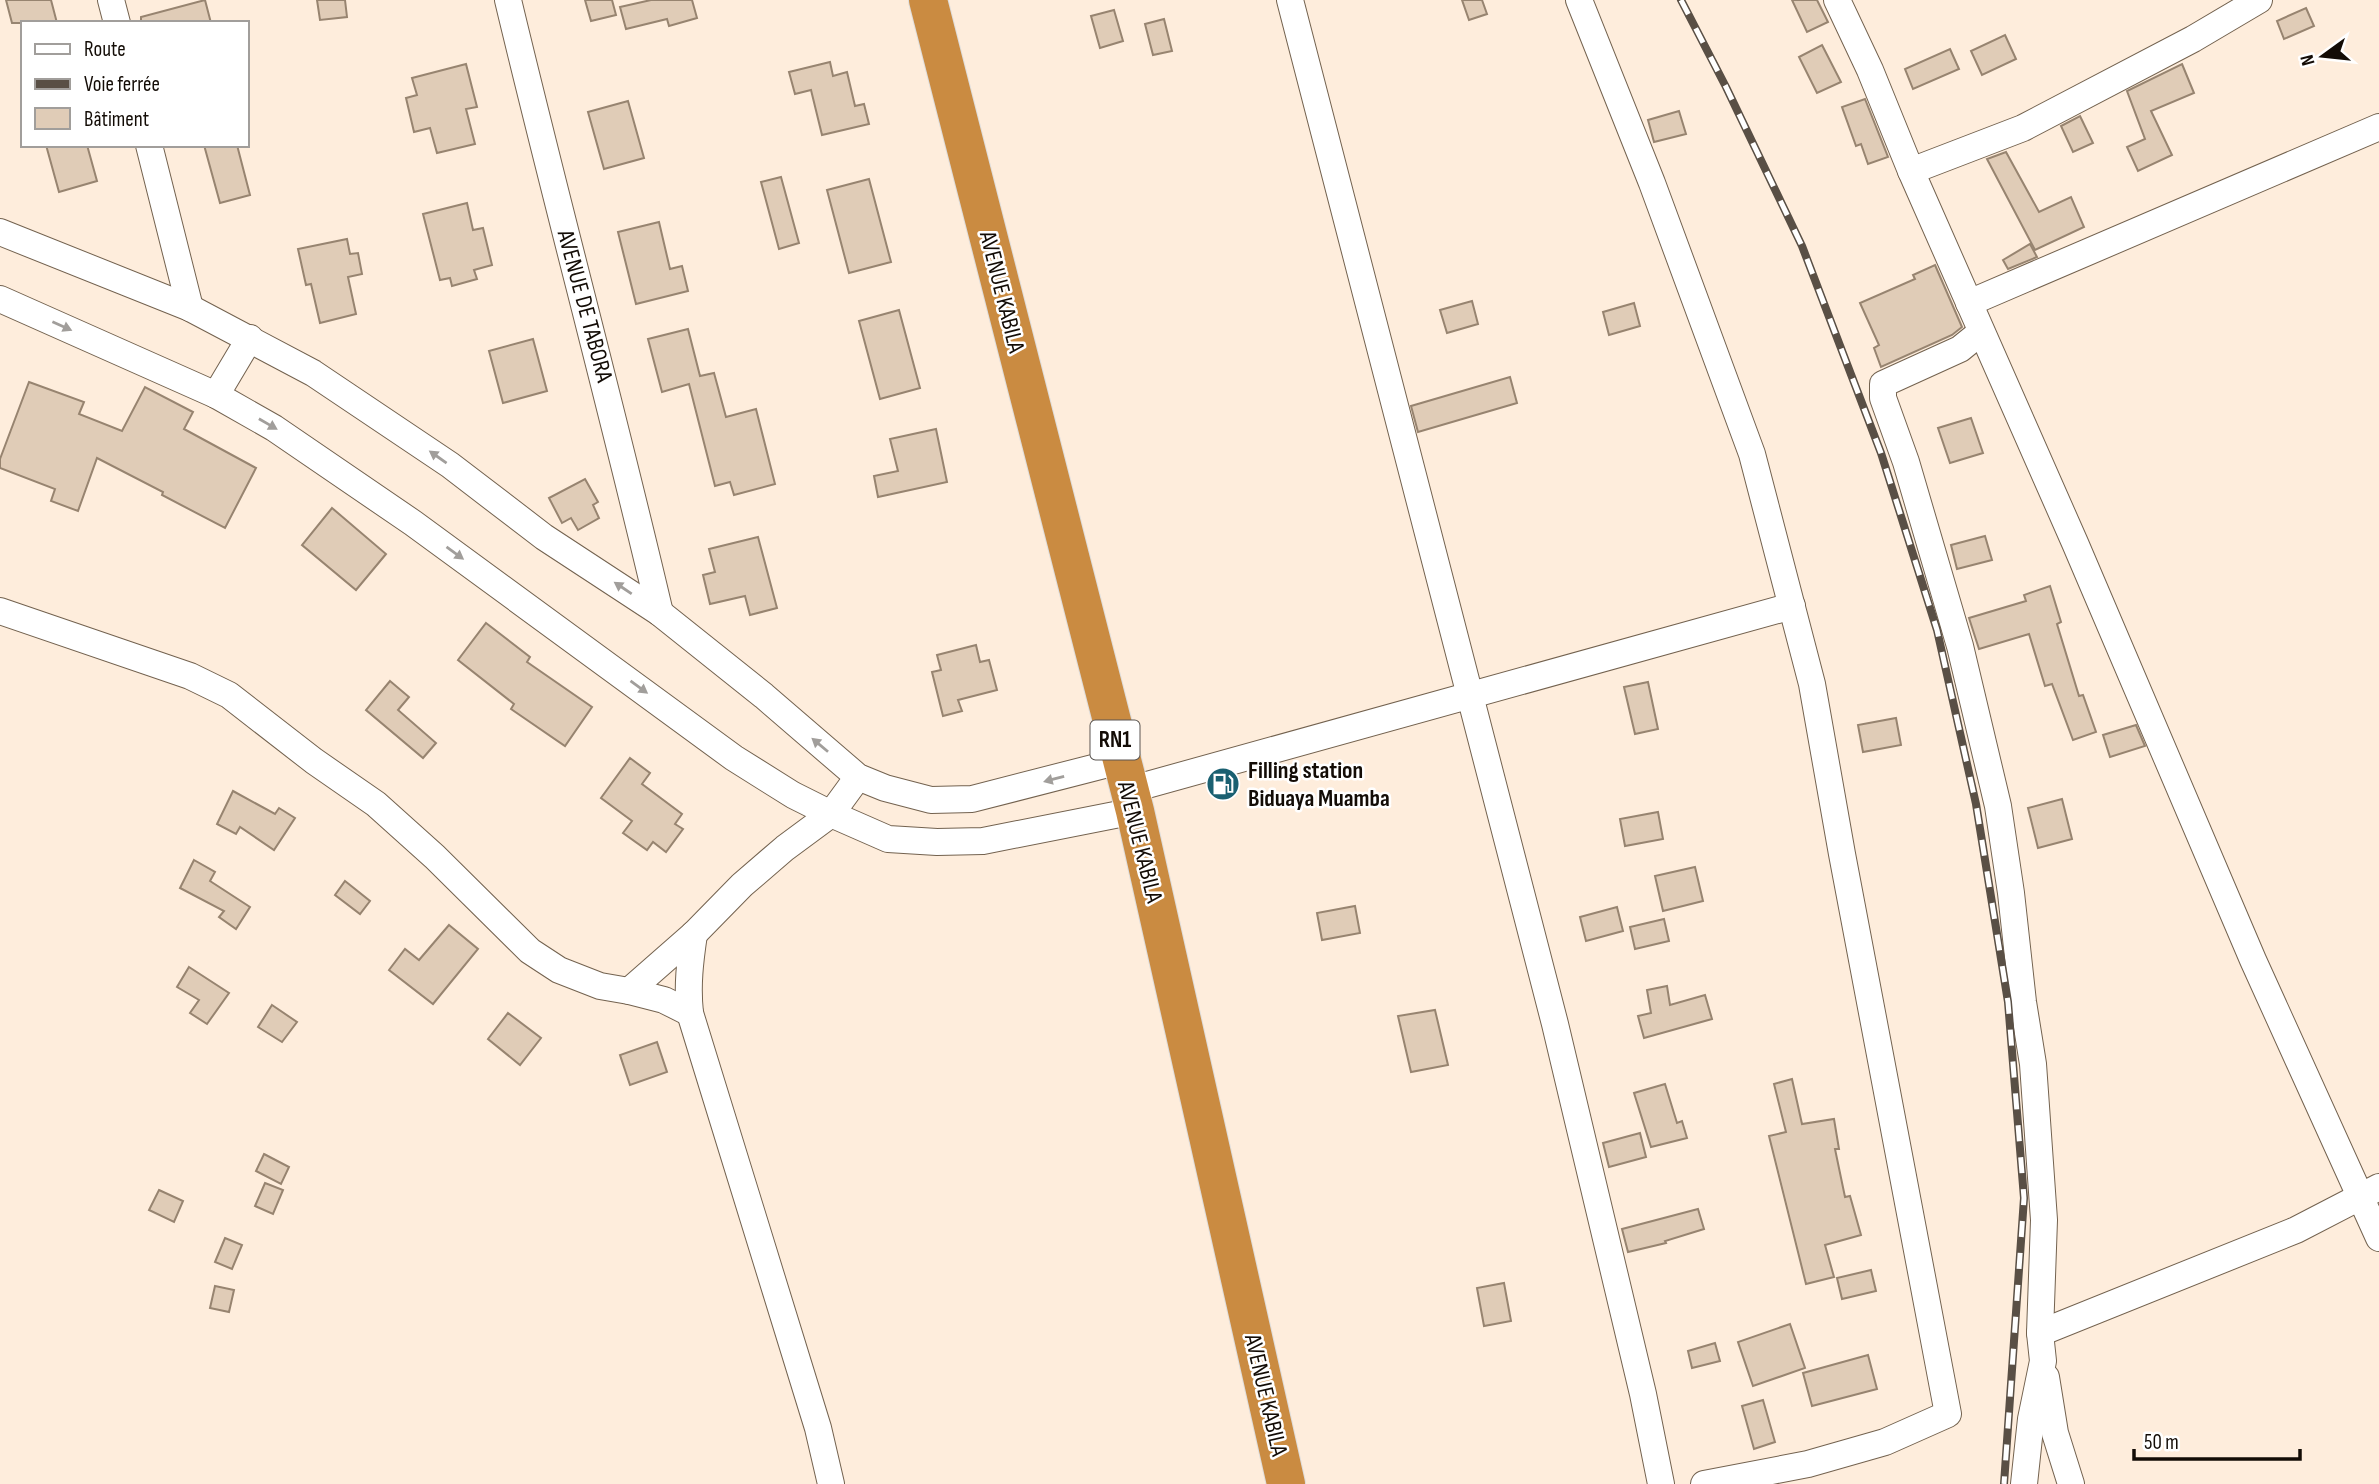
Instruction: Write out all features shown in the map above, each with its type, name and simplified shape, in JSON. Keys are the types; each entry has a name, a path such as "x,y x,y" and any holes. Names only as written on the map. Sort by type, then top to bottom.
{"highway":[{"name":"AVENUE KABILA","path":"928,0 1128,787 1286,1484"}],"street":[{"path":"111,0 116,21"},
{"name":"AVENUE DE TABORA","path":"508,0 551,180 616,425 660,613"},
{"path":"1290,0 1555,1024 1643,1394 1661,1484"},
{"path":"1579,0 1652,183 1752,453 1792,606 1823,736 1842,854 1948,1414 1872,1446 1808,1464 1704,1484"},
{"path":"1837,0 1870,70 1911,171 2075,543 2190,815 2369,1193 2379,1238"},
{"path":"1911,171 2023,128 2193,39 2259,0"},
{"path":"1969,303 2379,127"},
{"path":"150,147 190,309"},
{"path":"0,232 190,309 313,373 450,465 544,537 660,613 764,696 858,777 885,788 931,800 1128,787"},
{"path":"0,299 216,395 274,428 372,493 734,758 793,795 888,839 937,842 995,839 1128,787 1792,606"},
{"path":"1981,332 1960,349 1883,384 1883,398 1906,462 1960,646 1998,806 2033,1064 2044,1220 2040,1333 2043,1362 2055,1433 2071,1484"},
{"path":"216,395 250,338"},
{"path":"0,611 190,676 229,695 314,761 376,804 435,857 530,951 569,974 600,986 664,1000 690,1013"},
{"path":"629,991 694,934 742,885 785,848 831,814 858,777"},
{"path":"694,934 688,993 690,1013 818,1428 831,1484"},
{"path":"2040,1333 2296,1230 2369,1193"},
{"path":"2024,1484 2031,1419 2043,1362"}],"building":[{"path":"6,0 51,0 56,21 12,23"},
{"path":"205,0 210,21 141,21 141,17"},
{"path":"317,0 345,0 347,17 320,20"},
{"path":"585,0 612,0 616,15 591,21"},
{"path":"651,0 692,0 697,18 669,26 667,19 626,29 620,7"},
{"path":"1462,0 1482,0 1487,14 1469,20"},
{"path":"1792,0 1817,0 1828,22 1807,32"},
{"path":"2306,8 2314,26 2284,39 2277,21"},
{"path":"1114,10 1123,41 1100,48 1091,16"},
{"path":"1164,19 1172,51 1153,55 1145,24"},
{"path":"2005,35 2016,59 1982,75 1971,51"},
{"path":"1822,45 1841,82 1817,93 1799,57"},
{"path":"1950,49 1959,69 1913,89 1905,69"},
{"path":"830,62 833,76 847,72 855,106 864,104 869,124 822,135 811,90 795,94 789,72"},
{"path":"466,64 477,107 466,109 475,144 437,153 430,128 414,132 406,98 417,95 412,78"},
{"path":"2182,64 2194,93 2151,111 2172,155 2138,171 2127,147 2145,139 2127,91"},
{"path":"1865,99 1888,157 1868,164 1861,144 1856,146 1842,107"},
{"path":"628,101 644,158 604,169 588,112"},
{"path":"1679,111 1686,134 1654,142 1648,120"},
{"path":"2080,116 2093,143 2073,152 2061,126"},
{"path":"47,147 88,147 97,181 59,192"},
{"path":"205,147 238,147 250,195 220,203"},
{"path":"2006,152 2039,212 2071,197 2084,227 2035,250 1987,159"},
{"path":"781,177 799,243 779,249 761,182"},
{"path":"869,179 891,262 849,273 827,190"},
{"path":"467,203 473,230 483,228 492,265 474,270 477,279 452,286 450,278 440,280 423,214"},
{"path":"659,222 670,269 682,266 688,291 636,304 618,232"},
{"path":"347,239 350,254 358,253 362,274 348,277 356,314 320,323 311,284 306,285 298,249"},
{"path":"2030,244 2037,257 2008,269 2003,260"},
{"path":"1935,265 1962,327 1952,335 1881,367 1874,348 1879,345 1860,303 1915,279 1913,275"},
{"path":"1472,301 1478,324 1447,333 1440,310"},
{"path":"1634,303 1640,326 1609,335 1603,312"},
{"path":"899,310 920,388 880,399 859,321"},
{"path":"688,329 700,376 714,373 726,417 756,409 775,484 734,495 730,482 715,486 689,384 662,392 648,339"},
{"path":"533,339 547,391 503,403 489,351"},
{"path":"1510,377 1517,403 1418,432 1411,406"},
{"path":"29,382 84,402 79,414 122,431 145,387 193,412 184,429 256,468 225,528 97,458 78,511 51,501 55,489 0,468 0,459"},
{"path":"1971,418 1983,453 1950,463 1938,428"},
{"path":"936,429 947,482 878,497 874,476 898,471 890,439"},
{"path":"585,479 598,502 593,505 599,518 578,530 571,518 562,523 549,498"},
{"path":"332,508 386,554 356,590 302,545"},
{"path":"1985,536 1992,560 1957,569 1951,545"},
{"path":"758,537 777,608 750,615 745,596 710,604 703,575 715,572 709,549"},
{"path":"2050,586 2061,622 2057,624 2079,696 2083,695 2096,732 2073,740 2052,684 2045,686 2029,634 1979,649 1969,618 2026,601 2024,595"},
{"path":"486,623 530,657 527,662 592,707 565,746 511,709 514,704 458,660"},
{"path":"976,645 980,662 989,660 997,690 958,700 962,711 943,716 932,672 941,670 937,655"},
{"path":"390,681 409,697 398,710 436,743 423,758 366,710"},
{"path":"1648,682 1658,729 1635,734 1624,687"},
{"path":"1896,718 1901,745 1863,752 1858,725"},
{"path":"2136,725 2145,746 2110,757 2103,735"},
{"path":"630,758 650,773 642,784 682,814 675,824 683,829 666,852 653,842 647,850 623,833 632,821 601,798"},
{"path":"233,791 275,814 279,808 295,818 274,850 240,827 236,834 217,824"},
{"path":"2062,799 2072,839 2038,848 2028,808"},
{"path":"1658,812 1663,839 1625,846 1620,819"},
{"path":"194,860 215,872 210,881 250,907 236,929 219,917 224,911 180,888"},
{"path":"1695,867 1703,901 1663,911 1655,876"},
{"path":"345,881 370,901 360,914 335,895"},
{"path":"1355,906 1360,933 1322,940 1317,913"},
{"path":"1617,907 1623,931 1586,941 1580,917"},
{"path":"1664,919 1669,941 1635,949 1630,927"},
{"path":"449,925 478,949 433,1004 389,970 405,949 419,960"},
{"path":"189,967 229,993 207,1024 190,1013 199,1000 177,987"},
{"path":"1667,986 1670,1005 1705,995 1712,1019 1644,1038 1638,1016 1651,1013 1647,990"},
{"path":"272,1005 297,1022 282,1042 258,1027"},
{"path":"1435,1010 1448,1065 1411,1072 1398,1016"},
{"path":"508,1013 541,1038 520,1065 488,1039"},
{"path":"657,1042 667,1072 630,1085 620,1055"},
{"path":"1792,1079 1802,1124 1834,1119 1839,1149 1835,1149 1845,1197 1850,1196 1861,1235 1825,1245 1834,1277 1806,1284 1769,1136 1786,1132 1774,1084"},
{"path":"1665,1084 1677,1123 1682,1121 1687,1138 1651,1147 1634,1093"},
{"path":"1640,1133 1646,1157 1609,1167 1603,1143"},
{"path":"264,1154 289,1167 281,1184 256,1171"},
{"path":"265,1183 283,1190 273,1214 255,1206"},
{"path":"159,1190 183,1201 174,1222 149,1210"},
{"path":"1698,1209 1704,1229 1665,1241 1666,1243 1628,1252 1622,1229"},
{"path":"225,1238 242,1245 232,1269 215,1262"},
{"path":"1871,1270 1876,1291 1842,1299 1837,1278"},
{"path":"1504,1283 1511,1321 1484,1326 1477,1288"},
{"path":"215,1286 234,1290 229,1312 210,1308"},
{"path":"1790,1324 1805,1368 1753,1386 1738,1342"},
{"path":"1715,1343 1720,1361 1692,1368 1688,1351"},
{"path":"1868,1355 1877,1389 1812,1406 1803,1373"},
{"path":"1763,1400 1775,1442 1754,1449 1742,1406"}],"railway":[{"path":"1681,0 1802,246 1881,453 1937,630 1976,804 2008,1002 2024,1198 2004,1484"}],"place":[{"name":"Filling station Biduaya Muamba","path":"1223,784"}]}
